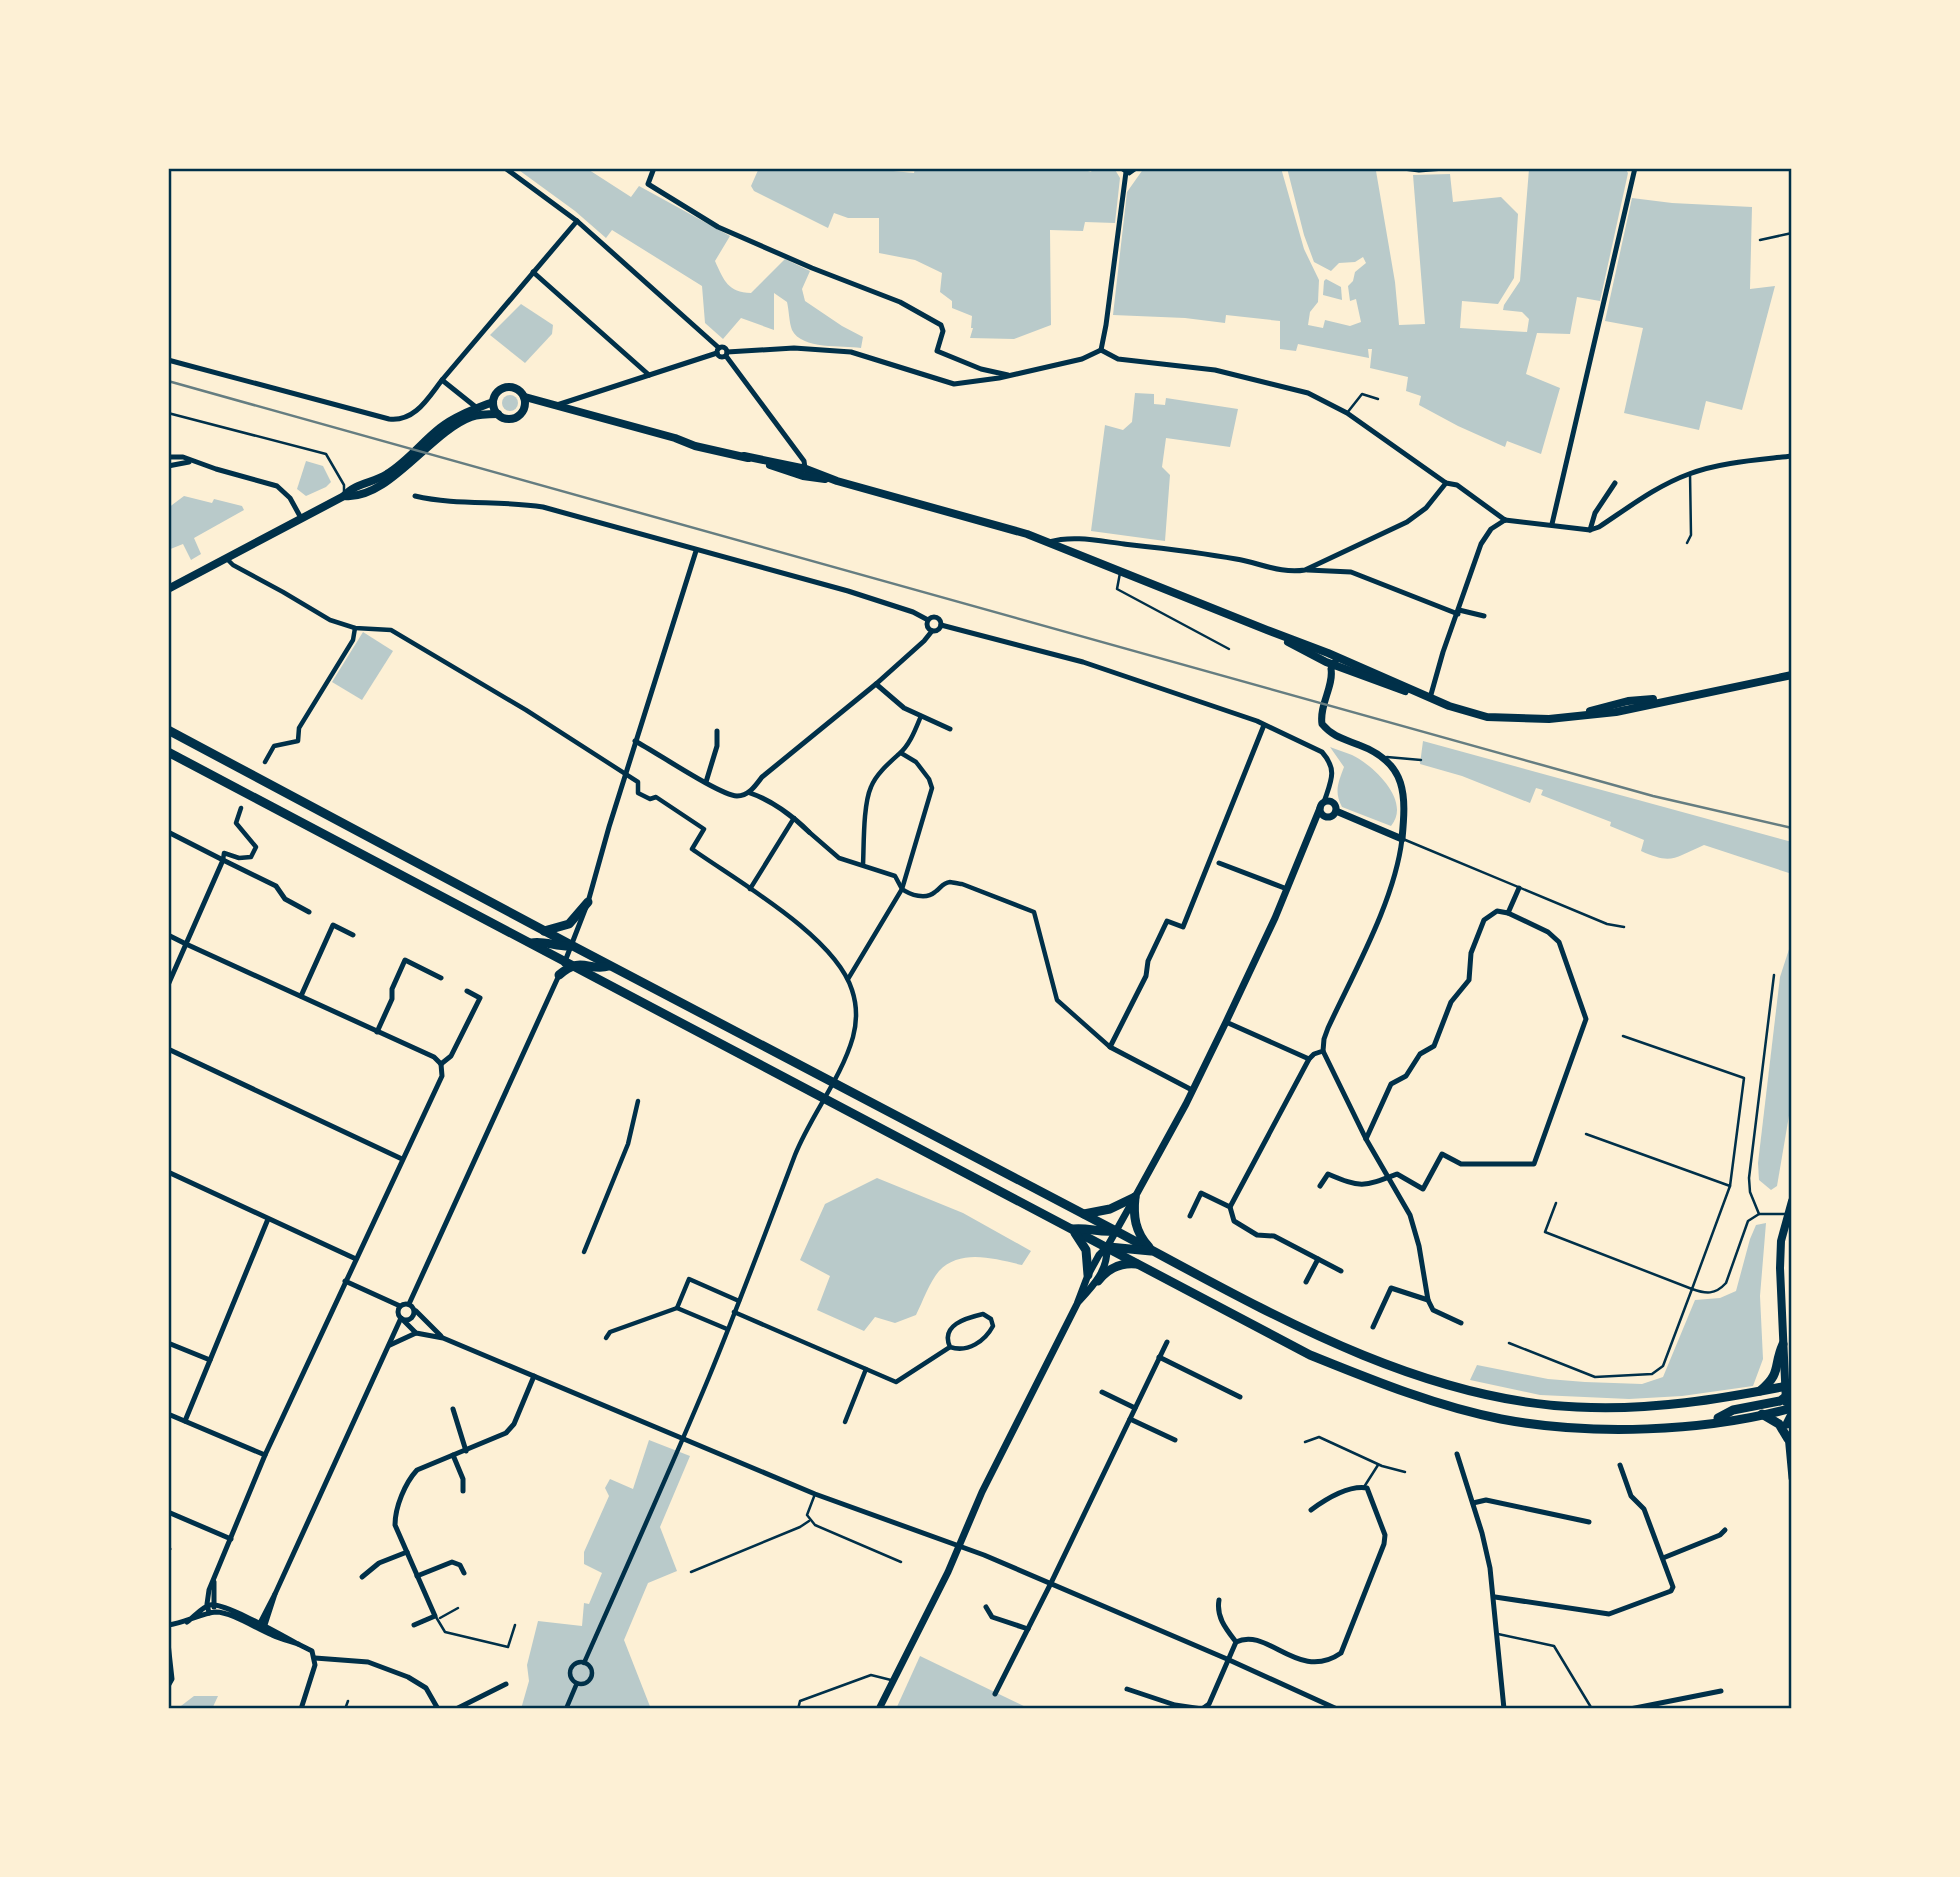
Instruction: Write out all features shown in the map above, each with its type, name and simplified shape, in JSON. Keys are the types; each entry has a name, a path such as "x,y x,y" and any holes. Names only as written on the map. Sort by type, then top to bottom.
{"main road":[{"path":"344,496 355,496 392,478 433,441 460,422 480,415 498,414 511,419 520,415 526,407 525,397 518,388 507,386 497,392 493,402 498,414"},
{"path":"525,397 675,438 695,446 744,456 803,476 837,481 1005,526 1121,570 1337,662 1462,710 1498,718 1530,720 1621,710 1792,675"},
{"path":"168,589 344,496 352,488 384,476 442,426 493,402"},
{"path":"526,407 554,406"},
{"path":"744,456 805,468 837,481"},
{"path":"784,469 801,472 805,468"},
{"path":"1337,662 1385,676 1430,698"},
{"path":"168,730 1177,1265 1362,1356 1421,1377 1498,1398 1576,1407 1706,1401 1759,1392 1789,1391"},
{"path":"168,752 1310,1355 1401,1391 1440,1403 1502,1419 1578,1428 1638,1429 1710,1423 1790,1410"},
{"path":"544,931 569,924 588,902"},
{"path":"531,943 573,946"},
{"path":"559,975 569,964 586,964 601,968 610,966"},
{"path":"1083,1214 1110,1209 1135,1196"},
{"path":"1135,1196 1133,1211 1136,1226 1142,1240 1152,1251"},
{"path":"1792,1201 1792,1226"},
{"path":"1787,1424 1790,1410 1780,1298 1781,1241 1791,1215"},
{"path":"1071,1229 1116,1231"},
{"path":"1071,1229 1086,1250 1088,1275"},
{"path":"1107,1247 1152,1251"},
{"path":"1097,1281 1106,1271 1117,1266 1129,1263 1142,1265"},
{"path":"1759,1392 1775,1376 1783,1344"},
{"path":"1710,1423 1733,1410 1765,1405 1789,1391"},
{"path":"1762,1415 1779,1424 1788,1439"}],"street":[{"path":"505,168 577,221 718,351 721,357 727,354 794,348 851,352 954,384 999,378 1082,359 1101,350"},
{"path":"654,168 648,184 718,227 900,302 941,325 943,331 937,351 981,369 1008,374"},
{"path":"1101,350 1108,312 1124,170 1132,172 1136,168"},
{"path":"1403,168 1445,168"},
{"path":"1552,524 1635,168"},
{"path":"168,360 394,420 414,413 577,221"},
{"path":"533,272 649,375"},
{"path":"1101,350 1118,359 1215,370 1308,393 1347,413 1446,483 1457,485 1505,520 1590,530 1599,527 1656,489 1689,473 1734,463 1792,456"},
{"path":"554,406 718,351"},
{"path":"727,354 804,461 805,468"},
{"path":"442,380 477,408"},
{"path":"168,457 183,457 192,462 277,486 290,498 301,518"},
{"path":"168,466 192,462"},
{"path":"1305,570 1407,522 1426,508 1446,483"},
{"path":"1590,530 1595,513 1615,483"},
{"path":"415,496 435,501 510,503 543,507 848,591 913,612 928,620 936,617 941,625 1083,662 1264,725 1322,752 1329,761 1332,770 1311,833 1226,1022 1116,1231 1088,1275 1077,1304 982,1492 960,1546 879,1709"},
{"path":"1430,698 1443,652 1481,544 1491,529 1505,520"},
{"path":"1049,542 1061,539 1114,543 1237,559 1286,571 1351,572 1458,612 1484,616"},
{"path":"569,964 635,741 696,551"},
{"path":"227,558 233,565 322,616 355,628 391,630 526,710 638,782 638,793 650,799 656,797 704,829 692,849 787,915 826,949 848,979 855,1002 856,1019 848,1052 799,1145 710,1373 584,1663"},
{"path":"928,620 927,626 932,631"},
{"path":"750,793 762,777 876,684 941,625"},
{"path":"265,762 274,746 298,741 299,728 353,640 355,628"},
{"path":"1337,662 1330,671 1332,675 1324,698 1322,724 1331,735 1362,746 1380,757 1398,776 1405,793 1402,839 1388,896 1328,1028 1323,1051 1413,1226 1428,1300 1433,1310 1461,1323"},
{"path":"876,684 904,708 950,729"},
{"path":"863,864 867,802 871,786 893,758 901,753 921,716"},
{"path":"1110,1047 1146,976 1148,961 1167,921 1184,927 1264,725"},
{"path":"706,782 717,746 717,731"},
{"path":"635,741 706,782 737,796 750,793 759,796 794,818 839,858 895,876 902,889 910,894 928,896 950,882 962,884 1034,912 1057,1000 1110,1047 1192,1090"},
{"path":"848,979 902,889 932,788 929,779 916,762 901,753"},
{"path":"1311,833 1336,811 1334,803 1329,801 1322,805"},
{"path":"1322,805 1323,816 1328,817"},
{"path":"168,985 224,853 239,858 251,856 256,847 236,823 241,808"},
{"path":"1336,811 1402,839"},
{"path":"750,889 794,818"},
{"path":"168,832 276,886 285,899 309,912"},
{"path":"1219,863 1287,889"},
{"path":"1508,913 1519,888"},
{"path":"1320,1186 1328,1174 1353,1184 1367,1186 1396,1174 1423,1189 1442,1154 1461,1164 1534,1164 1586,1019 1559,942 1548,932 1508,913 1497,911 1484,920 1471,953 1469,980 1451,1002 1434,1046 1420,1054 1406,1076 1391,1084 1366,1139"},
{"path":"301,996 333,925 354,935"},
{"path":"168,935 434,1057 441,1064 442,1076 265,1455 215,1579 211,1609"},
{"path":"377,1032 392,999 391,989 405,960 441,978"},
{"path":"409,1304 559,975"},
{"path":"441,1064 451,1056 480,998 467,991"},
{"path":"1226,1022 1309,1059"},
{"path":"168,1049 402,1159"},
{"path":"1323,1051 1309,1059 1230,1206 1234,1221 1257,1235 1274,1236 1341,1271"},
{"path":"584,1252 628,1144 638,1101"},
{"path":"168,1172 355,1259"},
{"path":"1190,1216 1201,1193 1230,1206"},
{"path":"185,1421 268,1219"},
{"path":"1077,1304 1097,1281 1108,1261 1107,1247"},
{"path":"1306,1282 1318,1259"},
{"path":"677,1308 690,1279 738,1301"},
{"path":"345,1281 400,1306 409,1304"},
{"path":"1373,1327 1391,1288 1428,1300"},
{"path":"409,1304 443,1338"},
{"path":"400,1306 398,1312 402,1319 407,1327 416,1333 443,1338 815,1493 960,1546 1051,1583 1337,1709"},
{"path":"606,1338 610,1332 677,1308 727,1329"},
{"path":"402,1319 413,1317 415,1309"},
{"path":"734,1312 896,1382 950,1347"},
{"path":"983,1314 991,1319 993,1326 987,1337 959,1350 950,1347 947,1341 948,1331 954,1325 983,1314"},
{"path":"260,1627 402,1319"},
{"path":"390,1345 416,1333"},
{"path":"995,1693 1167,1342"},
{"path":"168,1343 210,1360"},
{"path":"1159,1357 1240,1397"},
{"path":"845,1422 866,1369"},
{"path":"414,1625 436,1618 395,1525 395,1515 409,1480 417,1470 498,1438 511,1428 534,1376"},
{"path":"1102,1392 1135,1408"},
{"path":"453,1409 466,1451"},
{"path":"168,1414 265,1455"},
{"path":"1130,1419 1175,1440"},
{"path":"1787,1424 1792,1478"},
{"path":"1457,1454 1487,1552 1494,1597 1504,1709"},
{"path":"453,1455 463,1479 463,1491"},
{"path":"1494,1597 1613,1614 1671,1591 1674,1587 1644,1509 1631,1496 1620,1465"},
{"path":"1126,1689 1175,1705 1202,1709 1209,1704 1236,1642 1249,1638 1312,1663 1327,1661 1345,1649 1385,1539 1369,1490 1364,1487 1325,1499 1311,1510"},
{"path":"1473,1503 1486,1500 1590,1522"},
{"path":"168,1512 231,1539"},
{"path":"1663,1558 1720,1535 1726,1530"},
{"path":"362,1577 379,1563 407,1552"},
{"path":"417,1576 452,1562 460,1566 464,1573"},
{"path":"1219,1600 1218,1613 1221,1621 1236,1642"},
{"path":"168,1625 187,1622 211,1609 224,1607 312,1651 315,1658 314,1669 301,1709"},
{"path":"985,1607 992,1617 1028,1629"},
{"path":"168,1643 172,1679 168,1686"},
{"path":"315,1658 368,1662 408,1676 426,1689 438,1709"},
{"path":"584,1663 590,1668 591,1676 586,1683 577,1683 570,1677 570,1670 574,1664 584,1663"},
{"path":"566,1709 577,1683"},
{"path":"456,1709 506,1684"},
{"path":"1630,1709 1721,1691"}],"lane":[{"path":"1760,240 1792,233"},
{"path":"1347,413 1362,394 1378,399"},
{"path":"168,413 326,454 344,485 344,496"},
{"path":"1687,542 1691,535 1689,473"},
{"path":"1121,570 1117,589 1229,649"},
{"path":"1380,757 1420,760"},
{"path":"1402,839 1607,924 1624,927"},
{"path":"1759,1214 1749,1178 1774,975"},
{"path":"1509,1343 1595,1377 1652,1374 1663,1366 1692,1289 1730,1186 1744,1078 1623,1036"},
{"path":"1586,1134 1730,1186"},
{"path":"1556,1203 1545,1232 1692,1289 1709,1293 1720,1289 1726,1283 1745,1226 1759,1214 1775,1212 1791,1215"},
{"path":"1305,1442 1319,1437 1378,1465 1405,1472"},
{"path":"1364,1487 1378,1465"},
{"path":"815,1493 807,1515 809,1521 901,1562"},
{"path":"691,1573 809,1521"},
{"path":"458,1608 436,1618 445,1632 508,1647 515,1625"},
{"path":"1498,1634 1554,1646 1592,1709"},
{"path":"798,1709 800,1701 871,1675 894,1681"},
{"path":"345,1709 348,1701"}],"shaded area":[{"path":"516,168 586,168 631,197 639,186 730,236 715,261 724,280 737,290 751,293 785,259 810,271 802,289 805,301 863,337 861,348 804,341 792,330 787,302 774,293 774,330 741,318 723,339 705,323 702,286 612,230 606,238 575,211"},
{"path":"759,168 883,168 914,173 915,168 1088,168 1091,172 1093,168 1114,168 1120,178 1115,223 1085,222 1083,231 1050,230 1051,325 1014,339 970,338 972,316 952,308 952,301 940,292 942,273 915,260 879,253 879,218 848,218 834,213 828,228 754,191 751,186"},
{"path":"1144,168 1281,168 1304,249 1319,280 1318,302 1310,312 1308,325 1323,328 1325,320 1350,326 1361,322 1356,299 1350,301 1348,286 1353,281 1355,272 1366,263 1363,257 1355,262 1339,263 1331,271 1314,262 1304,235 1287,168 1376,171 1395,282 1399,325 1425,324 1413,175 1450,174 1453,202 1501,197 1518,214 1514,278 1498,304 1462,301 1460,328 1527,332 1529,319 1522,312 1503,310 1520,281 1529,169 1625,168 1628,173 1600,301 1577,297 1570,334 1537,333 1526,374 1560,388 1541,454 1507,441 1505,447 1419,405 1421,396 1406,391 1408,377 1370,368 1372,349 1368,349 1369,358 1298,344 1296,351 1280,349 1280,321 1226,315 1225,323 1185,318 1113,315 1127,192"},
{"path":"1632,198 1752,207 1750,289 1775,286 1742,410 1706,401 1699,430 1624,413 1643,328 1605,321"},
{"path":"1326,279 1341,287 1342,300 1323,295"},
{"path":"521,304 553,325 552,334 525,363 490,335"},
{"path":"1135,393 1154,394 1154,404 1165,405 1166,398 1238,409 1230,447 1166,438 1162,467 1170,475 1165,541 1091,531 1105,425 1123,430 1132,422"},
{"path":"510,395 516,397 516,409 510,411 504,409 502,403 504,397"},
{"path":"306,461 323,466 331,482 306,496 297,489"},
{"path":"184,496 212,503 214,499 242,506 244,510 194,538 201,554 191,560 183,544 168,550 168,508"},
{"path":"363,632 393,651 362,700 332,682"},
{"path":"1423,741 1792,842 1792,874 1704,845 1673,858 1651,855 1641,851 1644,840 1610,826 1611,822 1541,795 1543,790 1536,788 1530,803 1462,776 1420,764"},
{"path":"1330,747 1361,760 1387,785 1397,806 1391,826 1342,807 1338,787 1344,767"},
{"path":"1792,940 1792,1098 1777,1186 1771,1190 1759,1180 1758,1163 1780,977"},
{"path":"877,1178 963,1213 1031,1251 1022,1265 979,1257 968,1257 948,1264 932,1281 916,1315 895,1323 875,1317 864,1331 817,1310 830,1276 800,1260 825,1204"},
{"path":"1766,1223 1760,1296 1763,1359 1753,1386 1682,1396 1629,1399 1540,1395 1470,1380 1477,1365 1548,1379 1585,1382 1642,1384 1663,1377 1695,1300 1720,1298 1736,1291 1756,1225"},
{"path":"649,1440 690,1456 660,1527 677,1571 648,1583 624,1640 651,1709 521,1709 529,1681 527,1665 538,1621 582,1626 584,1603 589,1604 602,1573 584,1564 584,1552 609,1496 605,1488 610,1479 633,1489"},
{"path":"920,1656 1030,1709 896,1709"},
{"path":"194,1696 218,1696 212,1709 177,1709"}],"railway":[{"path":"168,381 1653,796 1792,828"}]}
